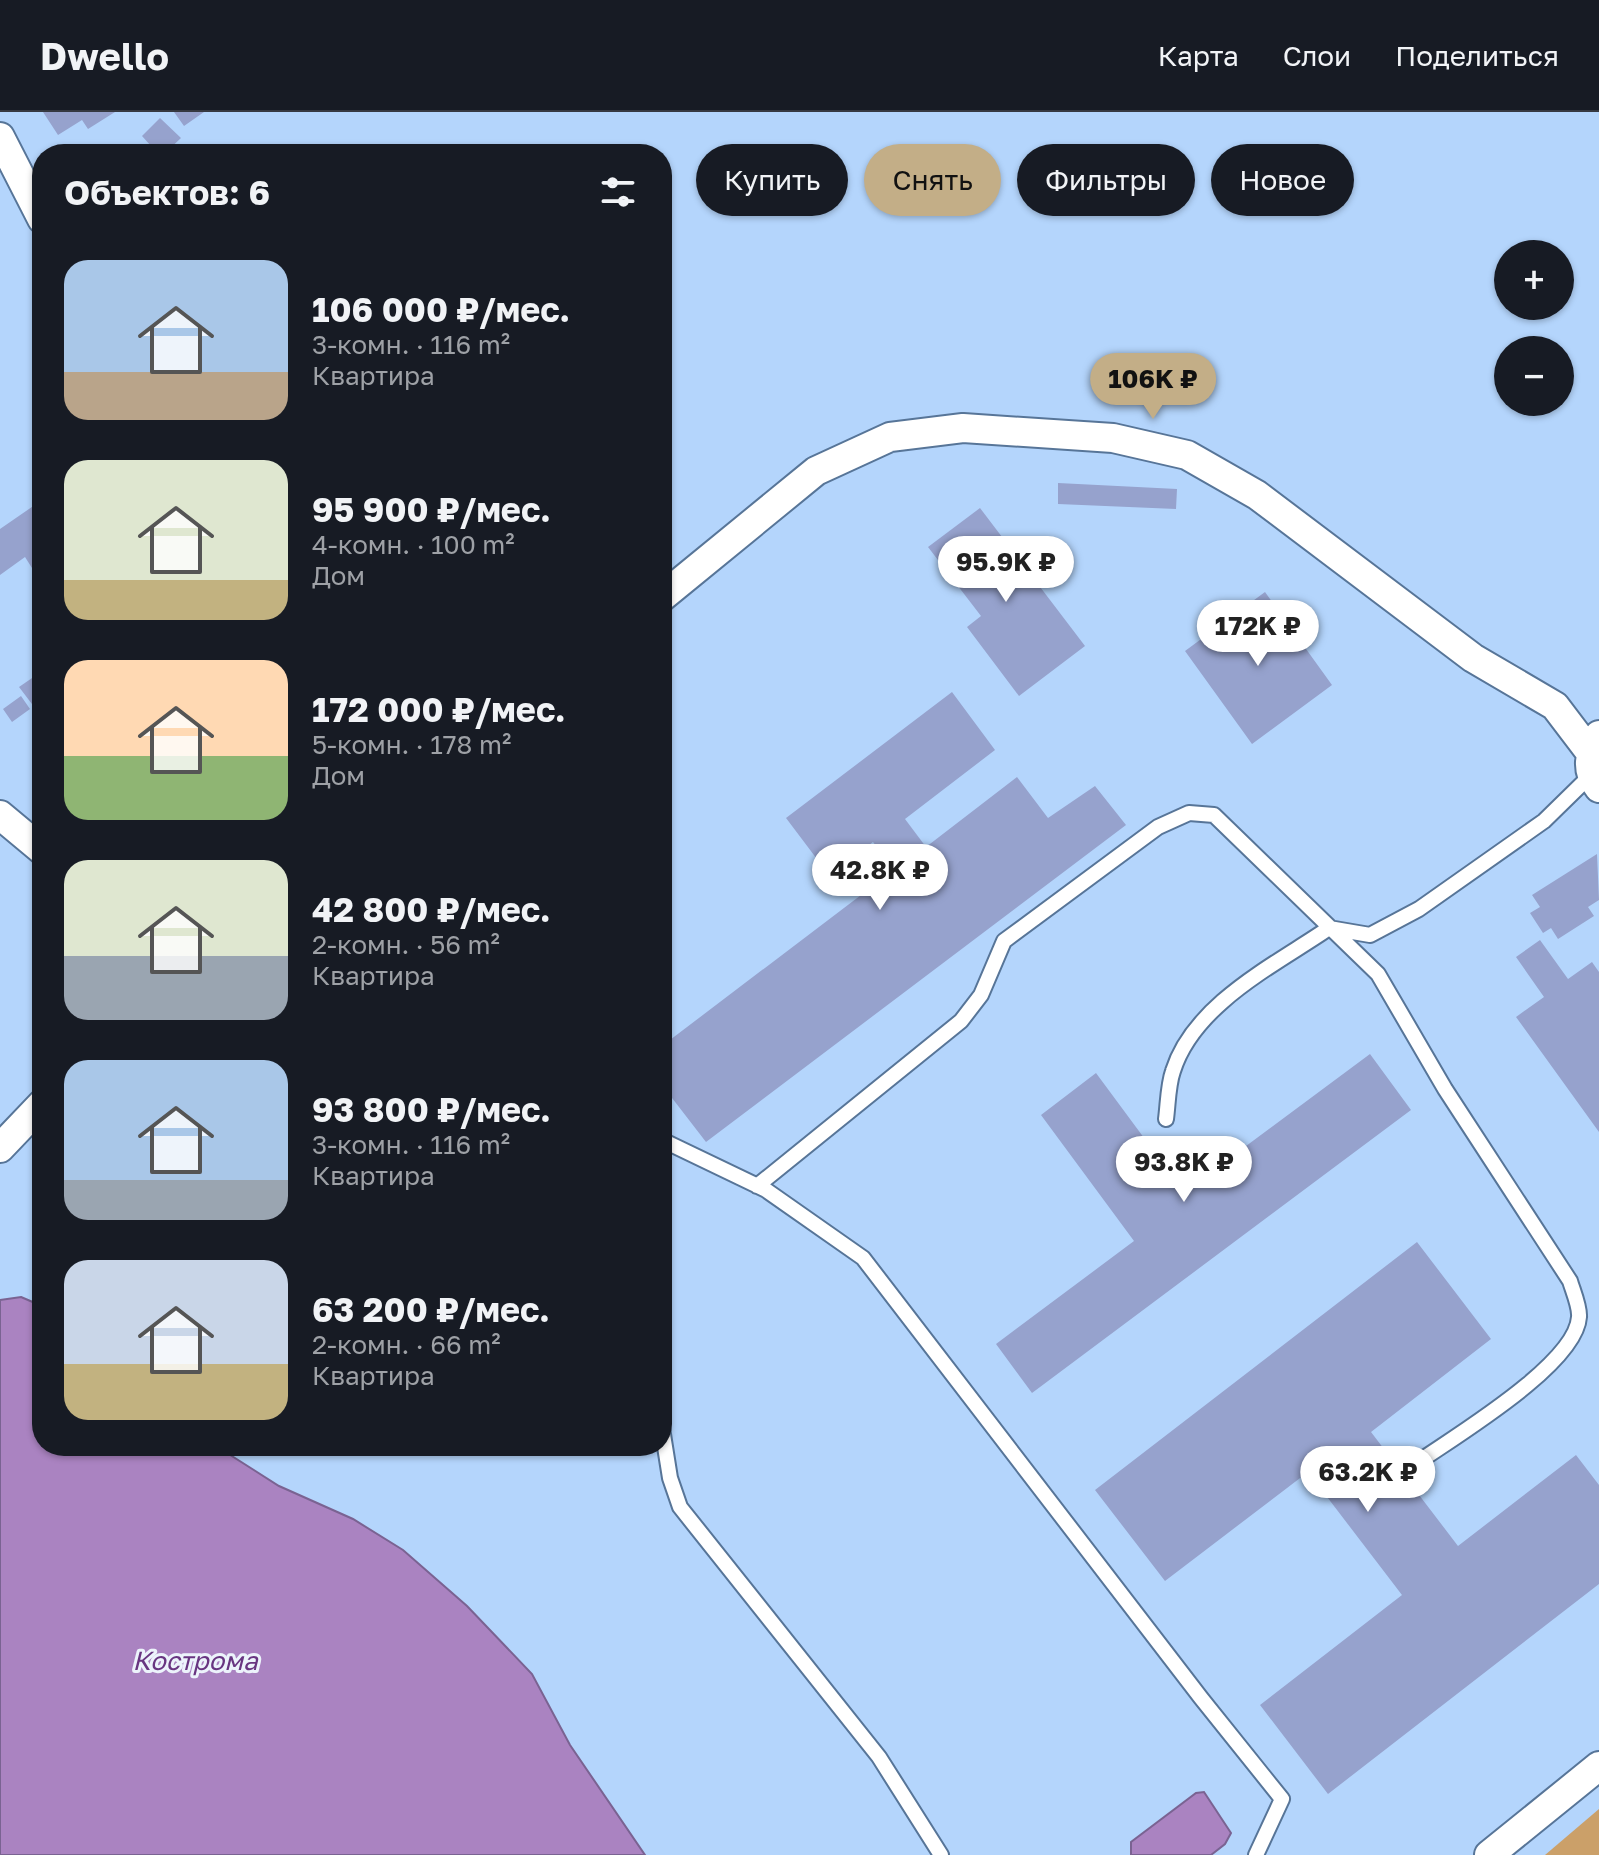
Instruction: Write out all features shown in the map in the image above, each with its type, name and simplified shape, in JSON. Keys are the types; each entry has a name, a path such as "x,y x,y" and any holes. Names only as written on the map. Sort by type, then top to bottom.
{"street":[{"path":"0,137 32,199"},
{"path":"672,589 816,471 890,437 963,428 1113,438 1187,455 1257,495 1473,658 1555,706 1594,763"},
{"path":"0,815 32,842"},
{"path":"0,1148 32,1114"},
{"path":"1489,1855 1599,1766"}],"lane":[{"path":"1166,1119 1173,1071 1192,1033 1226,998 1329,928 1370,935 1419,909 1544,821 1594,763"},
{"path":"757,1186 961,1021 981,995 1004,941 1158,827 1189,813 1214,815 1378,974 1445,1089 1570,1281 1580,1317 1570,1340 1551,1365 1520,1391 1414,1465"},
{"path":"672,1145 757,1186 863,1258 1282,1799 1256,1855"},
{"path":"666,1456 680,1507 879,1757 941,1855"}],"shaded area":[{"path":"1599,1809 1599,1855 1545,1855"}],"water":[{"name":"Кострома","path":"21,1297 32,1302 32,1456 232,1456 279,1486 353,1519 403,1550 467,1606 532,1674 570,1745 645,1855 0,1855 0,1300"},
{"path":"1204,1792 1231,1833 1225,1844 1211,1855 1131,1855 1131,1842 1196,1793"}],"building":[{"path":"43,112 115,112 88,129 82,120 58,135"},
{"path":"174,112 204,112 184,126"},
{"path":"160,118 181,138 175,144 149,144 142,136"},
{"path":"1058,483 1177,489 1176,509 1058,504"},
{"path":"32,507 32,568 25,557 0,575 0,529"},
{"path":"980,508 1085,646 1019,696 967,627 981,616 928,547"},
{"path":"1265,592 1332,685 1252,744 1185,651"},
{"path":"32,678 32,704 19,687"},
{"path":"952,692 995,750 905,819 926,847 1017,777 1048,818 1095,786 1126,825 706,1142 672,1098 672,1038 894,870 873,842 829,875 786,818"},
{"path":"21,696 30,709 12,722 3,709"},
{"path":"1597,854 1599,900 1588,907 1594,916 1558,939 1551,928 1543,933 1530,913 1540,907 1532,895"},
{"path":"1540,940 1568,979 1592,962 1599,972 1599,1132 1516,1017 1544,997 1516,957"},
{"path":"1370,1054 1411,1110 1032,1393 996,1344 1134,1241 1041,1115 1096,1073 1184,1192"},
{"path":"1417,1242 1491,1339 1371,1432 1458,1546 1576,1455 1599,1485 1599,1584 1328,1794 1260,1705 1402,1595 1308,1472 1165,1581 1095,1490"}]}
